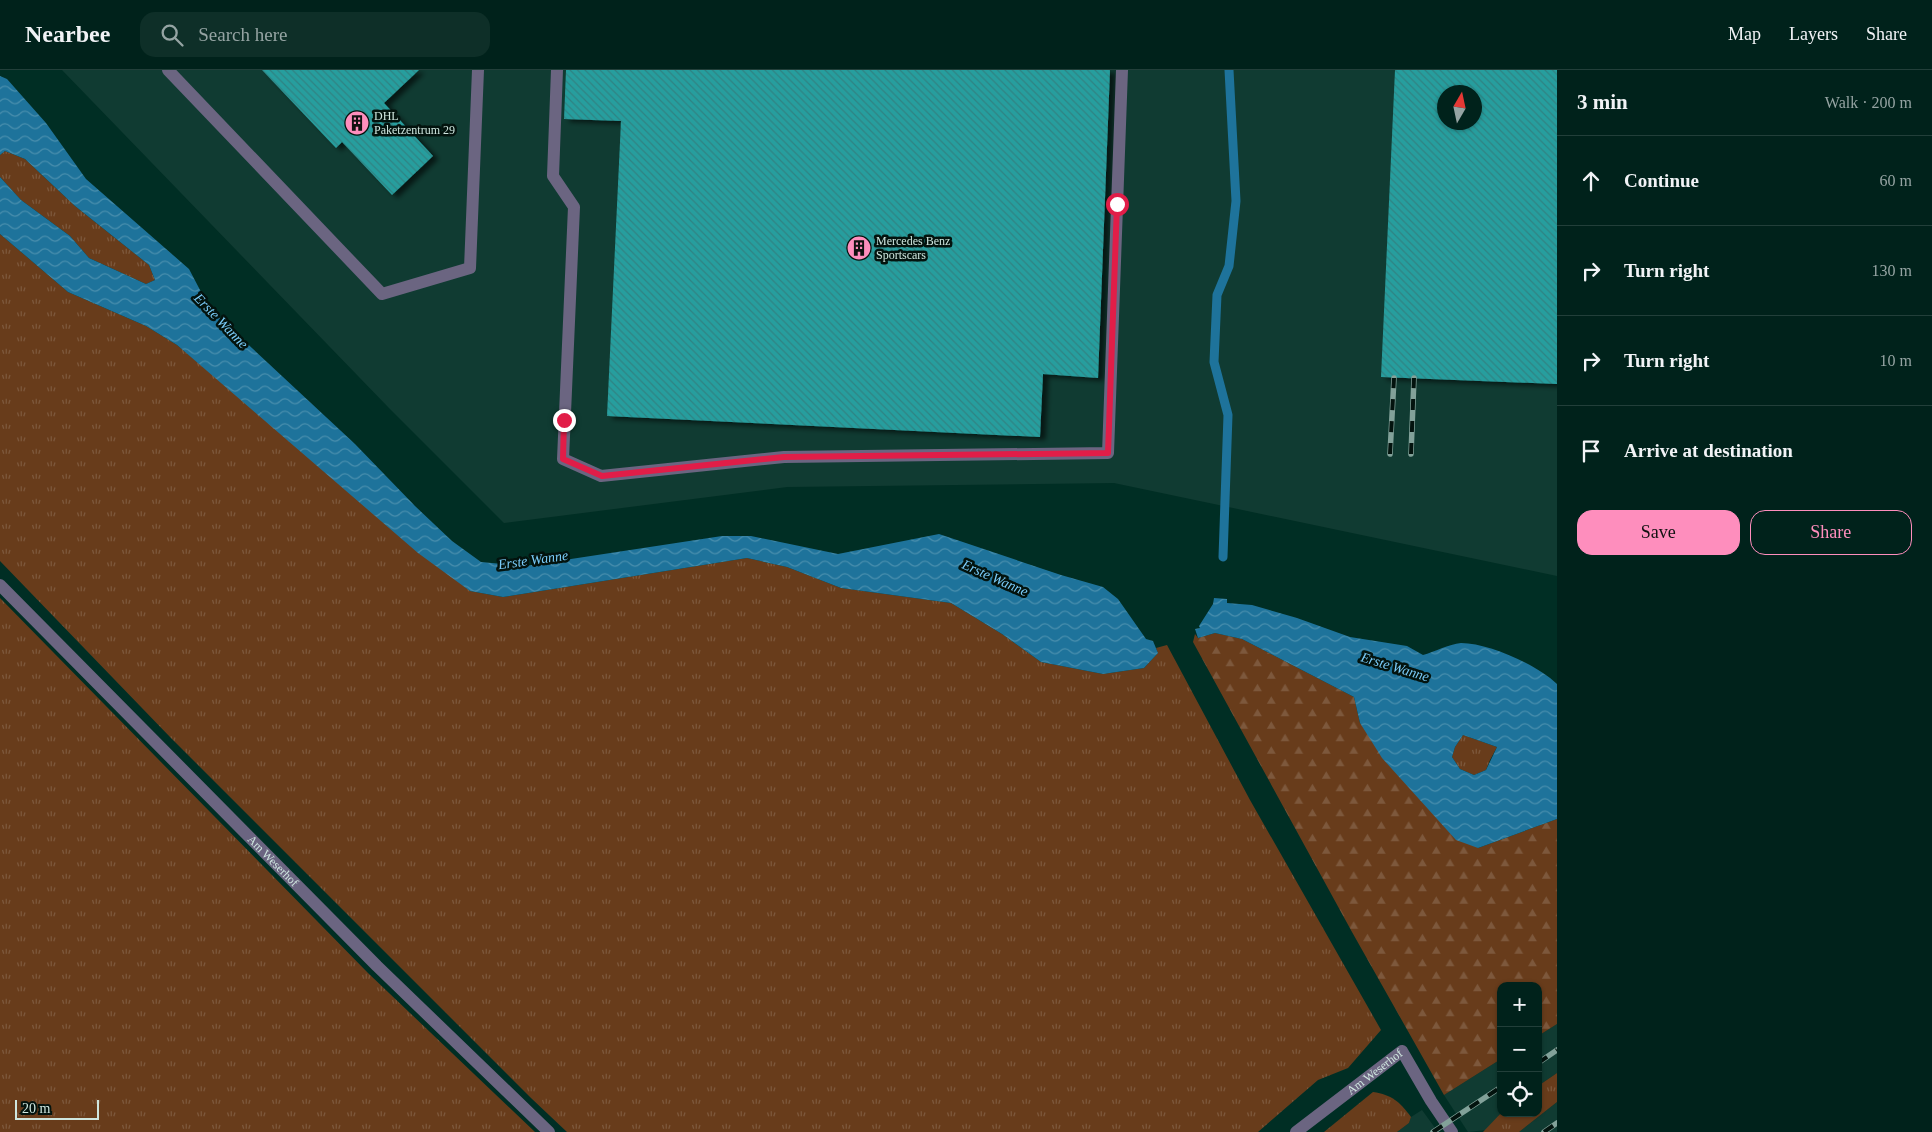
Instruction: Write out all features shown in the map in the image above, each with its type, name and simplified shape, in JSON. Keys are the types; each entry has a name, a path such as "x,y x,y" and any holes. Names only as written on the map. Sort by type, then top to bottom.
{"street":[{"path":"168,70 382,294 470,268 478,70"},
{"path":"557,70 553,176 574,206 563,459 602,476 784,457 1108,453 1122,70"},
{"name":"Am Weserhof","path":"0,585 377,966 549,1132"},
{"name":"Am Weserhof","path":"1296,1132 1402,1051 1431,1101 1452,1132"}],"shaded area":[{"path":"62,70 1557,70 1557,576 1114,483 787,487 504,523 388,407"},
{"path":"1557,1024 1557,1073 1542,1083 1542,1072 1542,1033"},
{"path":"1497,1062 1497,1117 1486,1130 1468,1132 1444,1095"},
{"path":"1557,1102 1557,1132 1519,1132 1538,1117 1542,1117 1542,1114"},
{"path":"1422,1110 1438,1132 1397,1132 1409,1123 1411,1117"}],"green space":[{"path":"5,151 25,159 75,206 149,265 155,280 146,284 89,258 70,236 21,200 0,177 0,155"},
{"path":"0,234 68,292 146,326 177,345 470,591 503,597 747,558 787,567 841,588 951,603 1002,634 1041,662 1103,674 1144,668 1158,653 1156,648 1167,645 1250,800 1381,1030 1348,1068 1318,1080 1258,1132 567,1132 170,737 0,561"},
{"path":"0,598 368,973 535,1132 0,1132"},
{"path":"1215,633 1242,639 1354,697 1360,723 1478,848 1557,819 1557,1024 1542,1033 1542,982 1497,982 1497,1062 1444,1095 1193,642 1195,634 1198,638"},
{"path":"1463,735 1497,747 1486,770 1474,775 1460,769 1452,757 1455,747"},
{"path":"1557,1073 1557,1102 1542,1114 1542,1083"},
{"path":"1373,1092 1390,1097 1399,1103 1411,1117 1409,1123 1397,1132 1324,1132"},
{"path":"1497,1117 1538,1117 1519,1132 1483,1132"}],"water":[{"name":"Erste Wanne","path":"0,76 7,79 46,123 86,179 189,269 210,309 355,444 452,541 481,562 525,566 722,536 751,536 838,554 939,534 1103,587 1118,599 1146,639 1153,641 1158,653 1144,668 1103,674 1041,662 1002,634 951,603 841,588 787,567 747,558 503,597 470,591 418,553 177,345 146,326 68,292 0,234 0,177 21,200 70,236 89,258 146,284 155,280 149,265 75,206 25,159 5,151 0,155"},
{"name":"Erste Wanne","path":"1214,598 1227,599 1227,603 1252,605 1297,618 1350,637 1407,646 1423,655 1447,646 1461,643 1472,644 1512,656 1538,670 1557,684 1557,819 1478,848 1456,840 1382,758 1360,723 1354,697 1242,639 1215,633 1198,638 1195,629 1200,628 1199,626 1213,604","holes":["1463,735 1497,747 1486,770 1474,775 1460,769 1452,757 1455,747"]}],"building":[{"name":"DHL Paketzentrum 29","path":"262,70 419,70 384,103 433,156 392,195 342,142 336,148"},
{"name":"Mercedes Benz Sportscars","path":"566,70 1110,70 1098,378 1043,374 1040,437 607,416 621,121 564,119"},
{"path":"1395,70 1557,70 1557,384 1381,377"}],"waterway":[{"path":"1223,557 1228,415 1214,362 1217,295 1229,266 1236,201 1229,70"}],"railway":[{"path":"1390,454 1394,378"},
{"path":"1411,454 1414,378"},
{"path":"1542,1060 1557,1050"},
{"path":"1433,1132 1497,1090"},
{"path":"1544,1132 1557,1123"}],"place":[{"name":"DHL Paketzentrum 29","path":"357,123"},
{"name":"Mercedes Benz Sportscars","path":"859,248"}],"route":[{"path":"564,420 563,459 602,476 784,457 1108,453 1117,204"}]}
